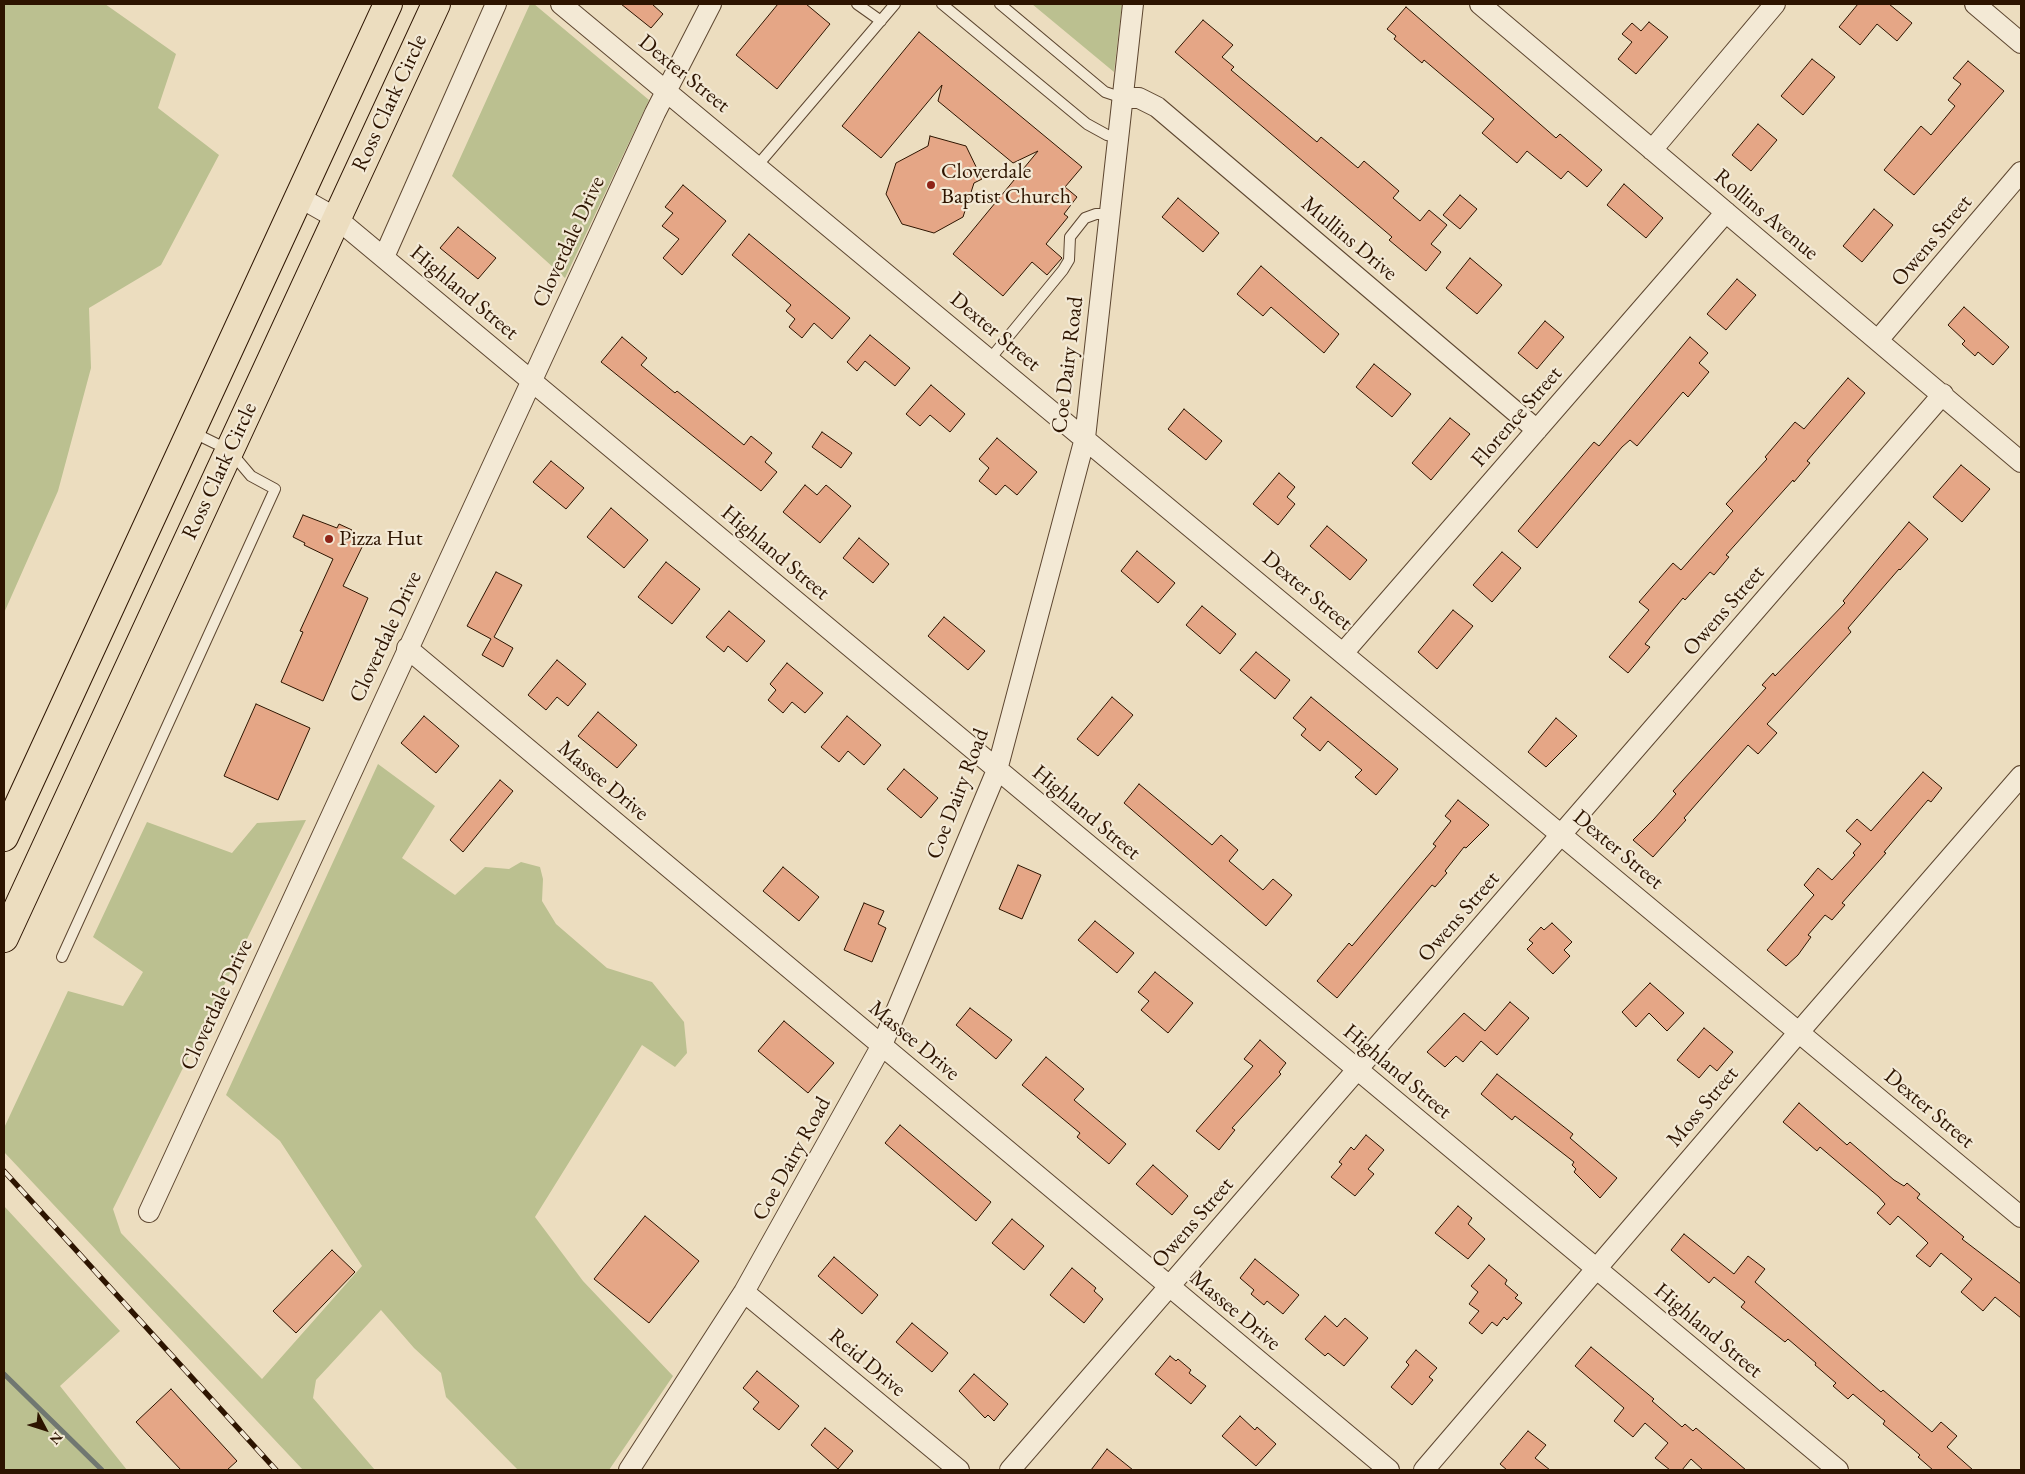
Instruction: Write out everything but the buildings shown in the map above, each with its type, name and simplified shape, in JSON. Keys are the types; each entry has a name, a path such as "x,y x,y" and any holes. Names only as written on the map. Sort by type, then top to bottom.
{"highway":[{"name":"Ross Clark Circle","path":"4,837 388,4"},
{"name":"Ross Clark Circle","path":"4,938 436,4"}],"street":[{"path":"384,257 496,4"},
{"name":"Dexter Street","path":"561,4 1344,652 2021,1217"},
{"name":"Cloverdale Drive","path":"149,1212 407,648 666,90 712,4"},
{"name":"Coe Dairy Road","path":"629,1470 744,1292 882,1045 997,770 1085,438 1134,4"},
{"name":"Rollins Avenue","path":"1480,4 1943,394 2021,462"},
{"path":"1652,150 1775,4"},
{"path":"1975,4 2021,43"},
{"name":"Mullins Drive","path":"1123,98 1139,98 1157,107 1537,430"},
{"name":"Owens Street","path":"1878,340 2021,172"},
{"name":"Highland Street","path":"299,197 336,218 384,257 1838,1470"},
{"name":"Florence Street","path":"1344,652 1726,212"},
{"name":"Owens Street","path":"1010,1470 1943,394"},
{"name":"Massee Drive","path":"407,648 1389,1470"},
{"name":"Moss Street","path":"1424,1470 2021,776"},
{"name":"Reid Drive","path":"744,1292 959,1470"}],"lane":[{"path":"857,4 881,21"},
{"path":"758,166 895,4"},
{"path":"942,4 1087,124 1107,135 1118,137"},
{"path":"1000,4 1105,92 1123,98"},
{"path":"990,359 1064,270 1070,260 1070,237 1085,218 1096,214 1110,214"},
{"path":"62,957 275,489 251,476 229,450 190,431"}],"green space":[{"path":"4,4 105,4 176,54 158,108 219,155 161,265 89,308 91,368 58,491 4,613"},
{"path":"530,4 534,4 649,100 565,278 452,176"},
{"path":"1032,4 1122,4 1114,72"},
{"path":"378,764 435,806 402,858 455,895 485,867 509,869 521,862 540,867 543,879 542,901 556,924 607,968 652,982 684,1022 687,1053 675,1067 642,1045 535,1217 583,1281 673,1376 609,1470 518,1470 446,1397 441,1373 414,1348 381,1310 316,1380 313,1398 375,1470 303,1470 4,1152 4,1128 68,991 123,1006 143,972 93,937 147,822 232,853 257,823 306,820 113,1209 121,1233 262,1379 362,1266 280,1141 226,1095"},
{"path":"4,1206 120,1331 60,1386 127,1470 4,1470"}],"waterway":[{"path":"4,1374 102,1470"}],"railway":[{"path":"4,1171 276,1470"}],"place":[{"name":"Cloverdale Baptist Church","path":"931,185"},
{"name":"Pizza Hut","path":"329,539"}]}
